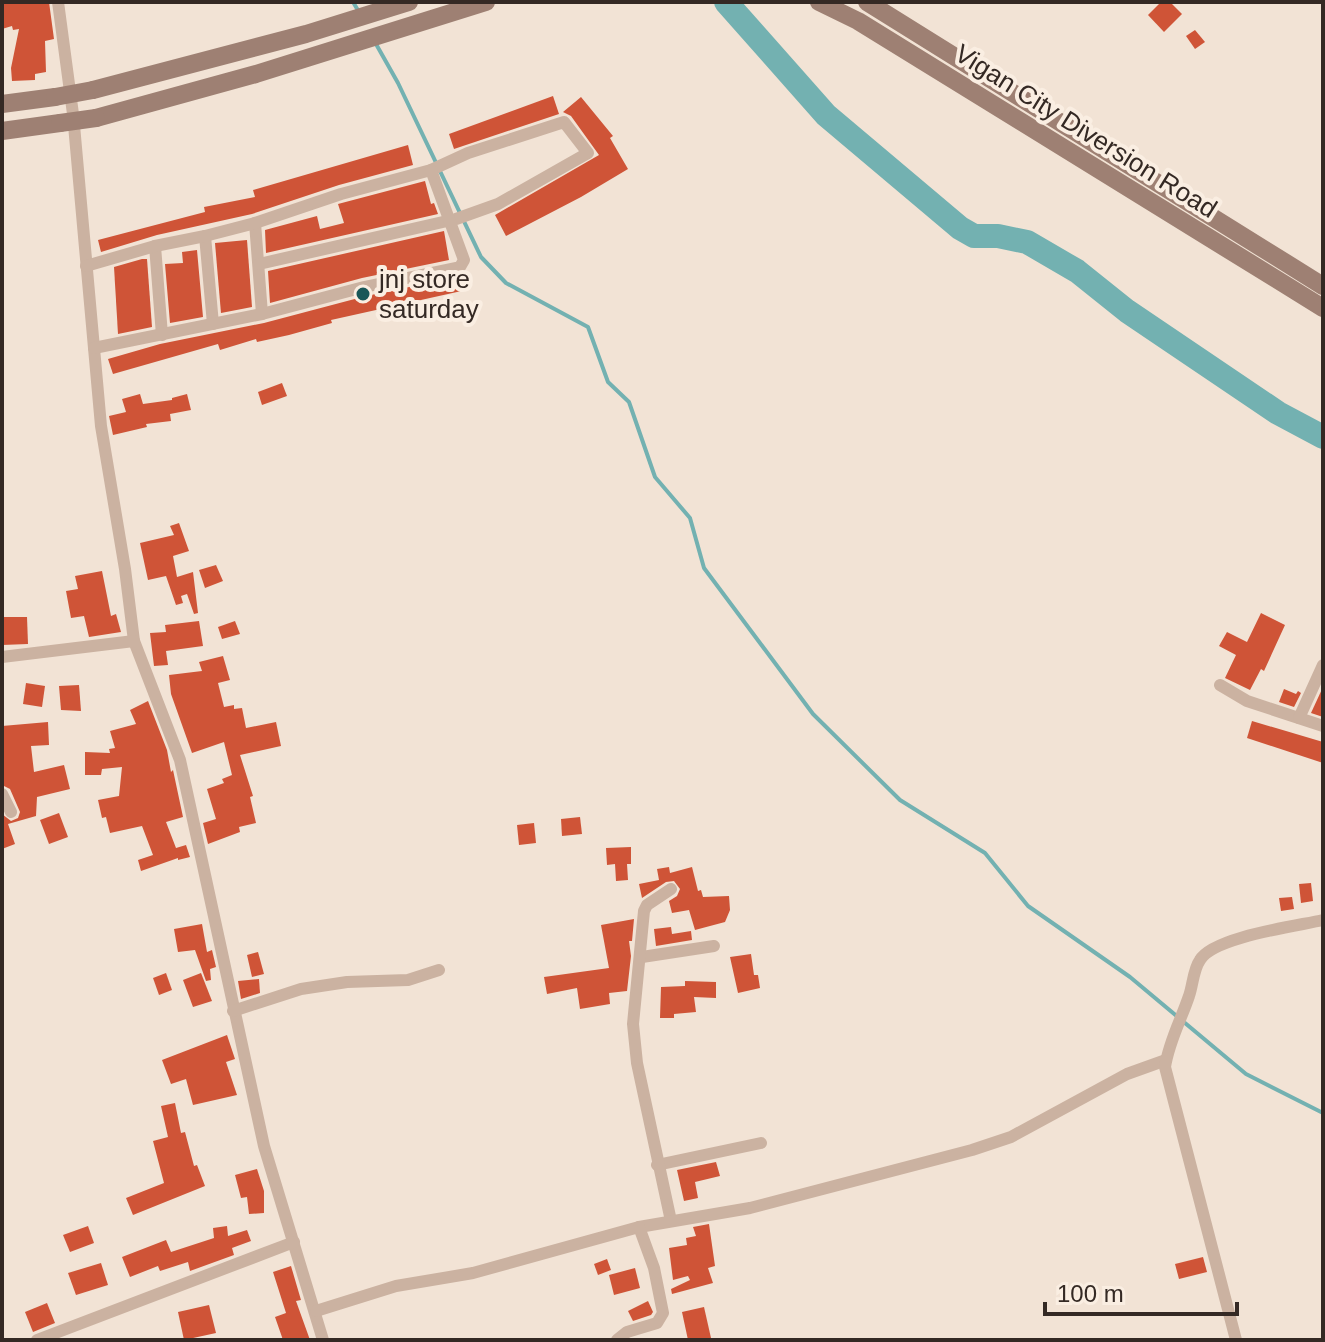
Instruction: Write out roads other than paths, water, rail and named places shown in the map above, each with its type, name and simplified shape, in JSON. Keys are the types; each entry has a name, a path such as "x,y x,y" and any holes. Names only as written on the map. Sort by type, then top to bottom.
{"main road":[{"path":"2,104 93,90 409,2"},
{"path":"2,131 96,118 256,74 486,2"},
{"name":"Vigan City Diversion Road","path":"819,2 858,21 1323,308"},
{"name":"Vigan City Diversion Road","path":"867,2 1323,286"}],"street":[{"path":"58,2 73,114 101,426 134,641 180,760 264,1146 323,1340"},
{"path":"86,266 255,223 341,194 433,169 468,153 564,122 588,153 498,204 453,220 259,264"},
{"path":"94,348 262,314 364,287 460,267 464,260 453,220 433,169"},
{"path":"255,223 262,314"},
{"path":"205,236 213,324"},
{"path":"155,246 162,335"},
{"path":"2,657 134,641"},
{"path":"1299,718 1323,665"},
{"path":"1220,685 1247,701 1323,726"},
{"path":"2,794 11,812"},
{"path":"671,889 647,905 644,911 642,957 633,1024 637,1063 671,1221"},
{"path":"1236,1340 1165,1067 1166,1060 1200,958 1210,950 1241,937 1323,920"},
{"path":"642,957 714,946"},
{"path":"233,1011 301,989 347,982 408,980 439,970"},
{"path":"316,1311 396,1286 473,1273 639,1227 750,1208 972,1150 1011,1137 1127,1074 1166,1060"},
{"path":"657,1165 761,1143"},
{"path":"617,1340 627,1332 657,1323 663,1313 651,1257 639,1227"},
{"path":"37,1340 294,1242"}],"waterway":[{"path":"353,2 359,12"},
{"path":"726,2 826,115 960,228 974,236 998,236 1027,242 1077,271 1127,311 1278,413 1323,437"},
{"path":"376,44 398,83 481,257 506,283 588,327 608,382 629,402 655,477 690,518 704,568 813,714 900,800 985,853 1028,906 1130,977 1246,1074 1323,1113"}],"place":[{"name":"jnj store saturday","path":"363,294"}]}
